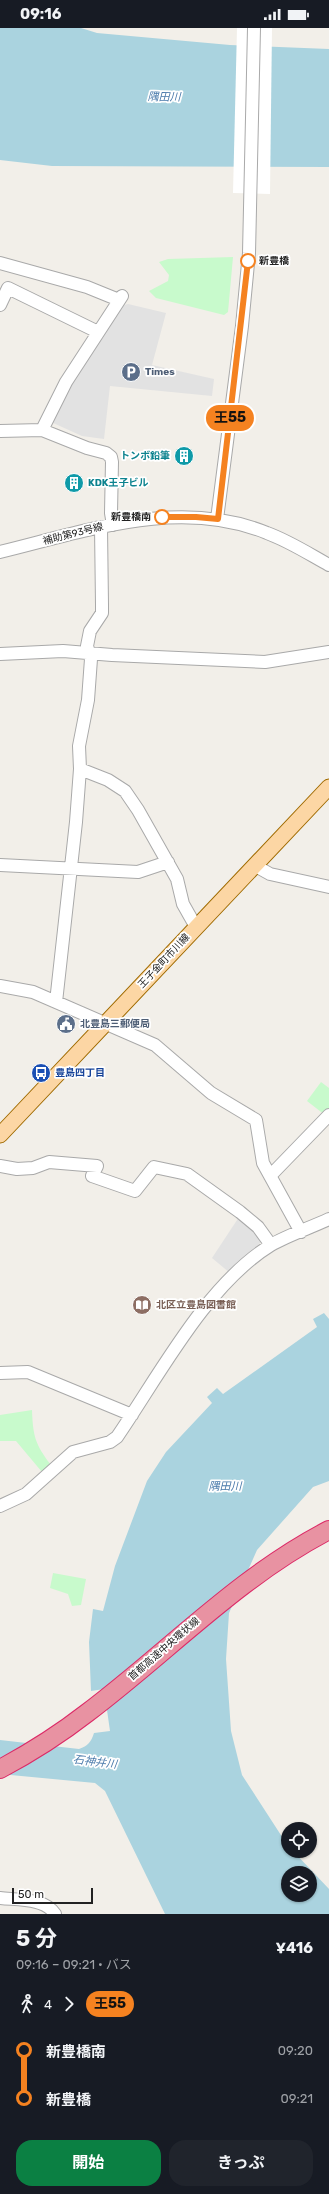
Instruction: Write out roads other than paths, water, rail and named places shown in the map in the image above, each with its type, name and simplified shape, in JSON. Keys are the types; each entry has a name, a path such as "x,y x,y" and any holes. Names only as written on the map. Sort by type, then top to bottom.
{"highway":[{"name":"首都高速中央環状線","path":"0,1763 38,1742 83,1711 207,1606 262,1564 329,1525"},
{"name":"首都高速中央環状線","path":"0,1769 40,1745 86,1714 128,1681 209,1610 263,1569 329,1530"}],"main road":[{"name":"王子金町市川線","path":"0,1135 329,787"}],"street":[{"path":"218,519 242,326 249,254 254,28"},
{"path":"0,263 121,298 66,382 42,430"},
{"path":"0,305 8,288 98,332"},
{"path":"0,431 42,430 87,448 106,453 111,457 102,613 90,631 87,646 91,659 88,700 78,746 80,769 72,869 56,1002"},
{"name":"補助第93号線","path":"0,552 107,526 169,516 218,519 268,533 329,565"},
{"path":"0,654 63,651 89,652 112,656 265,662 329,652"},
{"path":"80,769 108,780 125,791 138,810 177,879 183,904 196,927"},
{"path":"0,865 138,872 168,862"},
{"path":"254,865 262,871 270,874 329,887"},
{"path":"0,986 33,992 155,1045 211,1093 256,1120 262,1157 270,1176 301,1232"},
{"path":"270,1176 329,1115"},
{"path":"0,1166 17,1169 33,1168 49,1162 97,1166 92,1176 135,1191 154,1167 187,1174 240,1212 258,1227 271,1245"},
{"path":"0,1506 26,1494 73,1452 114,1440 179,1342 232,1277 271,1245 329,1219"},
{"path":"0,1373 28,1372 132,1415"},
{"path":"0,1898 43,1904 52,1909 56,1914"}],"water":[{"name":"隅田川","path":"0,28 81,28 97,33 230,45 329,49 329,167 52,166 0,160"},
{"name":"石神井川","path":"324,1313 329,1319 329,1481 313,1487 257,1550 229,1613 226,1659 231,1731 242,1775 281,1835 281,1858 300,1858 307,1866 281,1866 281,1902 317,1902 317,1876 329,1889 329,1914 165,1914 105,1791 95,1783 0,1774 0,1740 79,1749 89,1743 94,1733 110,1731 104,1689 91,1691 89,1642 93,1609 103,1611 115,1566 147,1481 166,1452 212,1403 207,1397 217,1388 223,1394 317,1327 313,1319"}],"place":[{"name":"新豊橋","path":"248,261"},
{"name":"Times","path":"131,372"},
{"name":"トンボ鉛筆","path":"184,456"},
{"name":"KDK王子ビル","path":"74,483"},
{"name":"新豊橋南","path":"162,517"},
{"name":"北豊島三郵便局","path":"66,1024"},
{"name":"豊島四丁目","path":"41,1073"},
{"name":"北区立豊島図書館","path":"142,1305"}]}
